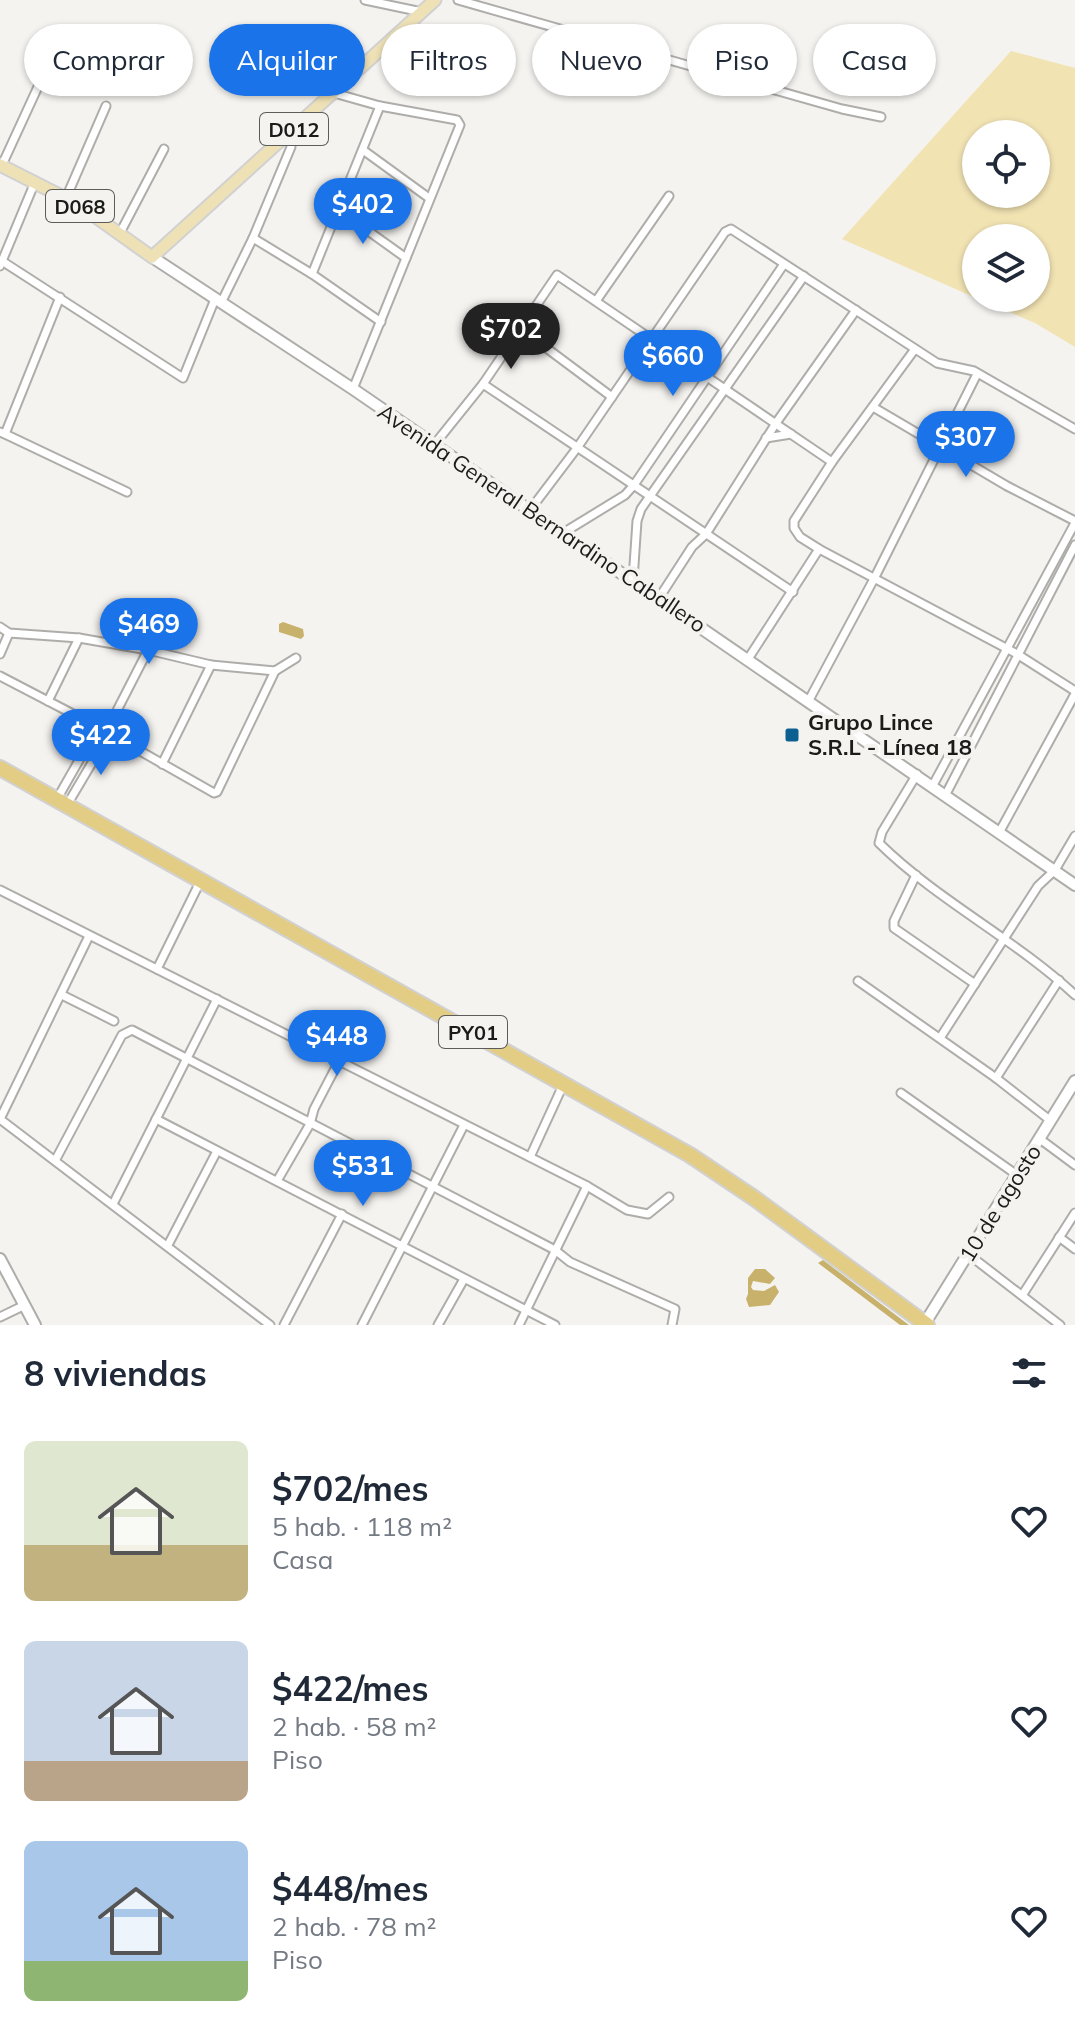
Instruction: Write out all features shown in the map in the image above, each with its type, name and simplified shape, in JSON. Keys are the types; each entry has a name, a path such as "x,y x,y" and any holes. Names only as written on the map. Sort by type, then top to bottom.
{"highway":[{"name":"PY01","path":"0,768 690,1155 926,1324"}],"main road":[{"name":"D012","path":"365,64 435,0"},
{"name":"D012","path":"152,257 331,96"},
{"name":"Avenida General Bernardino Caballero","path":"1,165 66,198 353,389 1075,885"},
{"name":"10 de agosto","path":"926,1324 1075,1081"},
{"path":"0,1259 35,1325"}],"street":[{"path":"365,0 422,12"},
{"path":"458,0 828,105 881,117"},
{"path":"1,165 33,96"},
{"path":"345,96 459,122 353,389"},
{"path":"66,198 106,106"},
{"path":"312,274 380,106"},
{"path":"35,182 1,263 60,297 183,378 218,301 253,238 291,147 289,133"},
{"path":"120,233 164,149"},
{"path":"363,150 429,198"},
{"path":"596,301 669,196"},
{"path":"339,210 406,258"},
{"path":"530,510 577,448 728,229 734,229 937,363 977,374 1075,429"},
{"path":"253,238 381,322"},
{"path":"563,533 625,495 634,485 784,264"},
{"path":"434,445 483,384 557,275 832,462"},
{"path":"633,580 637,521 650,496 804,276"},
{"path":"60,297 2,433 127,492"},
{"path":"659,598 692,547 706,534 776,423 856,310"},
{"path":"521,329 612,397"},
{"path":"915,349 832,462 793,524 800,537 819,549 1017,654 1075,692 1000,831"},
{"path":"809,700 977,374"},
{"path":"483,384 793,592"},
{"path":"873,407 1075,522 933,785"},
{"path":"766,438 792,434"},
{"path":"946,794 1075,545"},
{"path":"748,659 819,549"},
{"path":"0,627 9,633 79,638 211,665 275,671"},
{"path":"0,654 9,633"},
{"path":"48,701 79,638"},
{"path":"62,802 107,733 148,650"},
{"path":"0,676 98,727 210,793 217,792 275,671 296,658"},
{"path":"162,764 211,665"},
{"path":"62,802 98,727"},
{"path":"943,766 956,773"},
{"path":"917,774 878,840 916,875 1005,938 1075,995"},
{"path":"940,1038 1038,886 1055,870 1075,836"},
{"path":"916,875 894,921 894,928 975,984"},
{"path":"157,969 201,880"},
{"path":"0,890 587,1186 612,1202 642,1215 648,1214 669,1197"},
{"path":"89,936 0,1119 270,1325"},
{"path":"996,1078 1059,980"},
{"path":"858,981 996,1078 1051,1121"},
{"path":"62,995 114,1021"},
{"path":"113,1204 217,999"},
{"path":"56,1159 122,1035 132,1030 555,1250 570,1262 675,1309 672,1325"},
{"path":"277,1181 310,1124 314,1109 339,1061"},
{"path":"530,1157 564,1083"},
{"path":"901,1093 1017,1175"},
{"path":"156,1119 555,1325"},
{"path":"362,1325 464,1125"},
{"path":"1040,1139 1075,1165"},
{"path":"168,1245 217,1151"},
{"path":"519,1325 587,1186"},
{"path":"1023,1294 1075,1213"},
{"path":"284,1325 342,1214"},
{"path":"1059,1237 1075,1249"},
{"path":"968,1254 1060,1325"},
{"path":"438,1325 464,1279"},
{"path":"0,1317 25,1305"}],"shaded area":[{"path":"1011,51 1075,68 1075,347 1035,323 1009,312 1050,312 1050,224 962,224 962,292 842,239"},
{"path":"283,622 303,629 304,636 301,639 279,632 279,624"},
{"path":"823,1260 909,1325 900,1325 818,1263"},
{"path":"755,1269 765,1269 775,1278 770,1284 753,1281 751,1287 764,1291 775,1285 779,1292 770,1305 749,1307 746,1299 748,1278"}],"place":[{"name":"Grupo Lince S.R.L - Línea 18","path":"792,735"}]}
